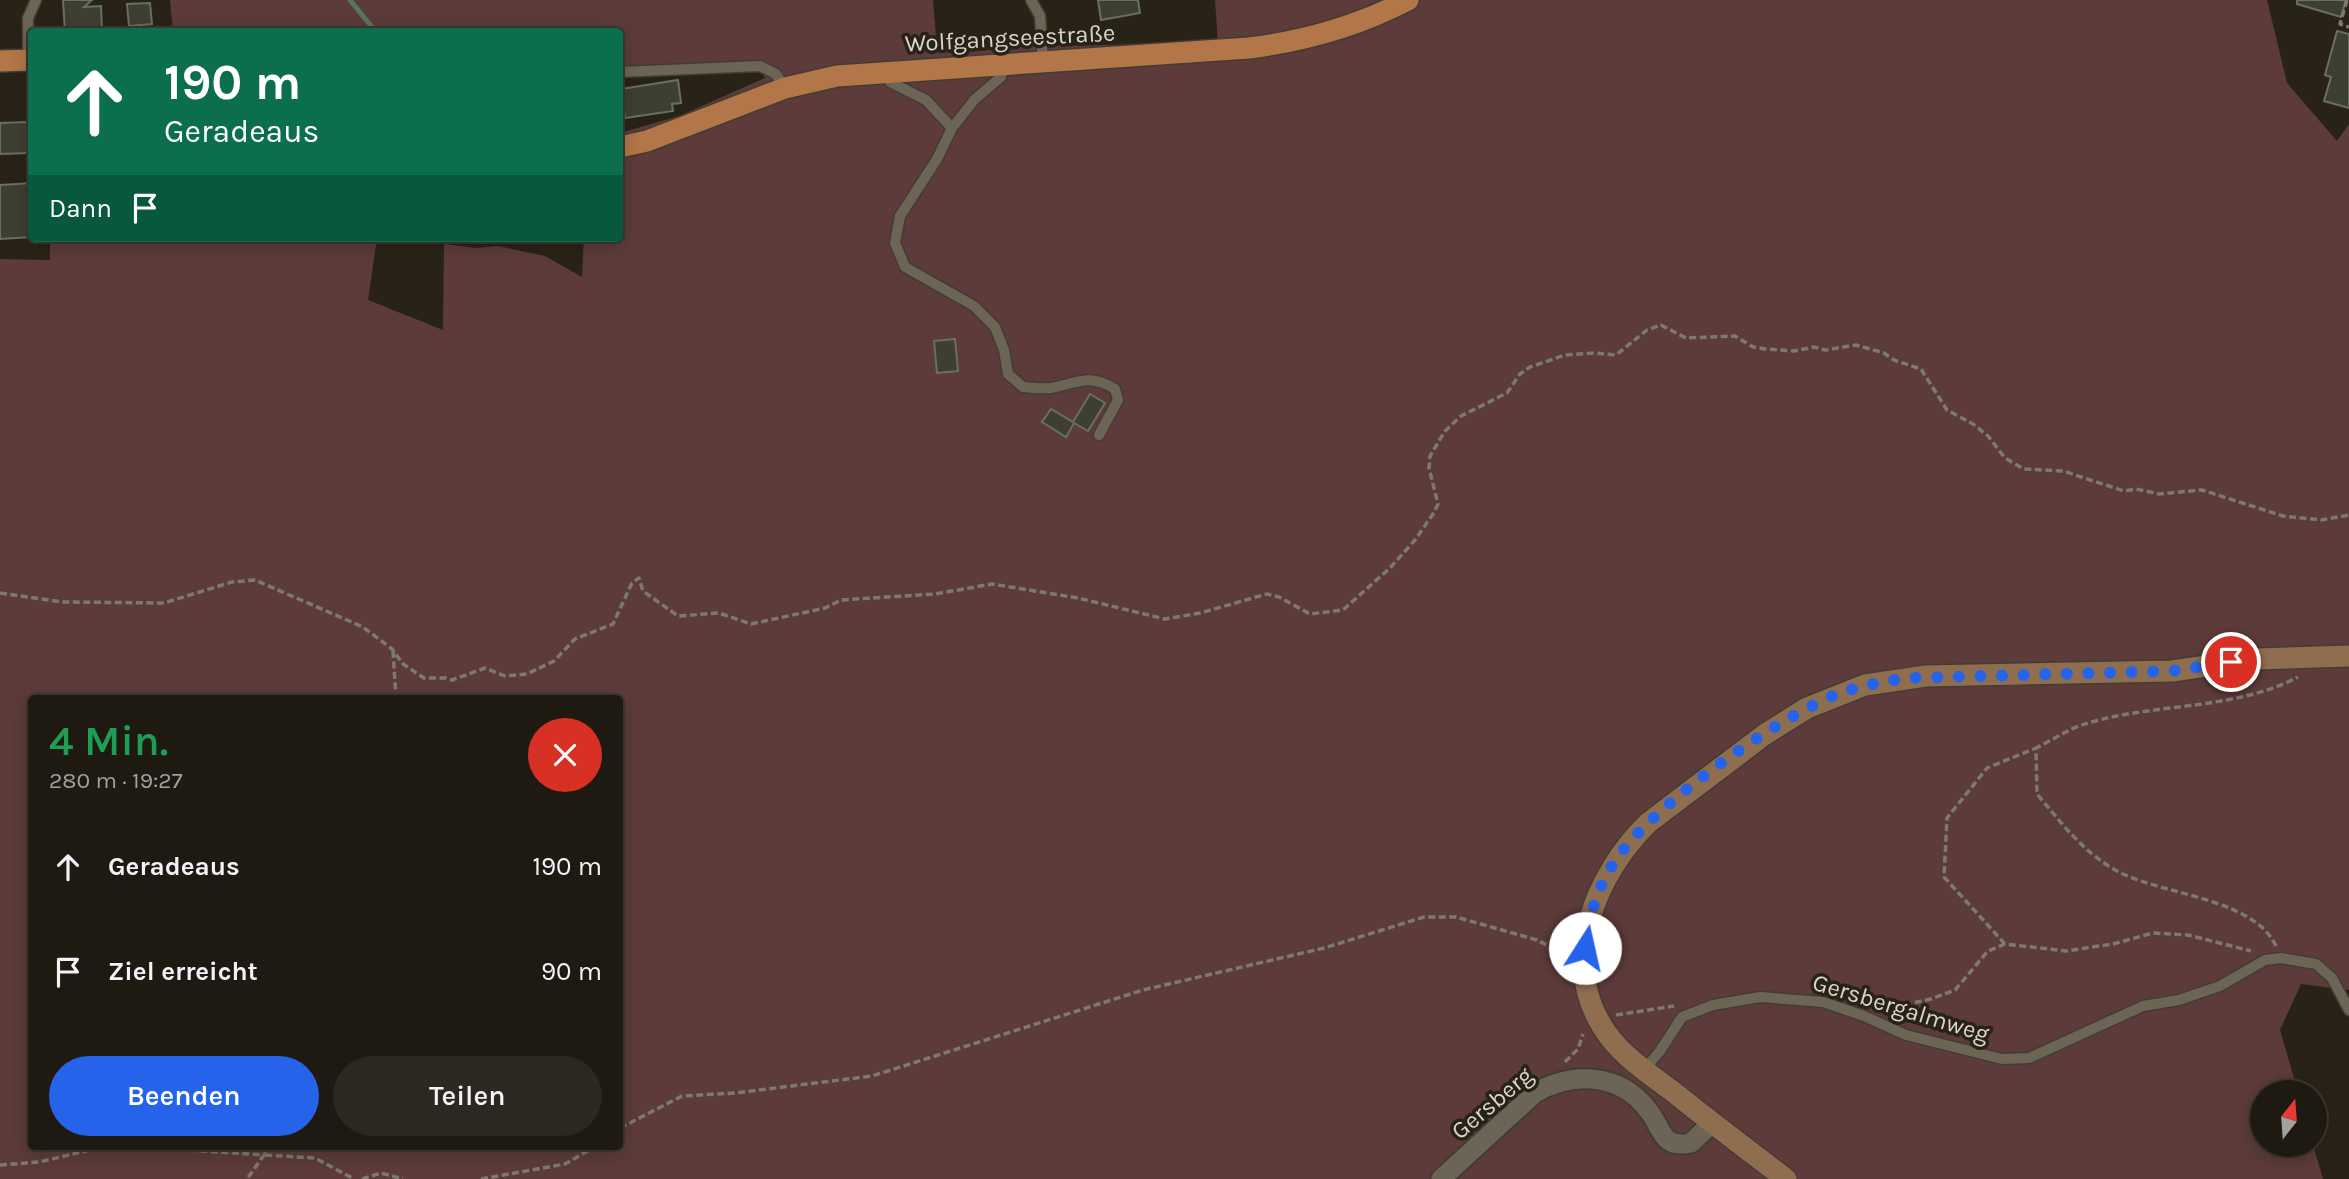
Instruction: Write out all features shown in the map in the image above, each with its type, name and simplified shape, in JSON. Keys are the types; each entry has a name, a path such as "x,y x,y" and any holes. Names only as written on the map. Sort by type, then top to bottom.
{"main road":[{"name":"Wolfgangseestraße","path":"623,146 647,141 785,88 837,76 1222,51 1277,44 1352,25 1408,0"},
{"path":"0,61 28,60"},
{"path":"1786,1179 1644,1070 1616,1044 1597,1016 1588,986 1586,933 1592,911 1616,859 1632,839 1658,815 1764,734 1807,708 1865,685 1907,678 2172,671 2256,659 2349,656"}],"street":[{"name":"Gersberg","path":"1441,1179 1535,1093 1550,1085 1582,1077 1612,1083 1634,1097 1648,1110 1659,1131 1674,1143 1691,1143 1712,1123"}],"lane":[{"path":"28,28 28,18 36,0"},
{"path":"1031,0 1040,16 1044,62"},
{"path":"1002,64 1001,77 975,99 952,128 937,159 900,216 895,243 905,267 974,306 995,327 1004,350 1008,374 1023,387 1050,388 1082,379 1102,381 1115,389 1118,400 1099,435"},
{"path":"623,72 760,66 776,74 785,88"},
{"path":"886,71 890,82 926,100 952,128"},
{"path":"2281,958 2316,964 2332,978 2349,1010"},
{"name":"Gersbergalmweg","path":"1644,1070 1682,1017 1713,1005 1760,997 1823,1002 1932,1043 2002,1059 2029,1058 2143,1006 2179,1000 2220,986 2265,960 2281,958"}],"path":[{"path":"2347,0 2340,24 2349,26"},
{"path":"0,593 63,602 164,603 232,582 254,580 363,626 392,649 403,664 425,678 452,680 485,668 505,676 527,674 554,661 575,639 613,624 632,583 639,578 643,591 678,616 719,613 751,624 825,608 841,600 935,594 992,584 1078,598 1165,619 1200,613 1267,594 1279,597 1310,614 1343,610 1390,568 1415,540 1433,514 1438,503 1429,468 1430,456 1445,431 1461,416 1507,393 1520,374 1530,367 1565,355 1616,355 1647,330 1661,326 1686,338 1735,336 1753,347 1765,349 1794,351 1814,347 1825,350 1856,345 1884,353 1894,360 1921,369 1947,410 1973,424 1988,436 2006,458 2024,469 2063,471 2124,491 2136,489 2159,494 2202,490 2283,516 2321,520 2349,514"},
{"path":"392,649 396,695"},
{"path":"2005,944 1944,877 1947,818 1987,768 2036,748 2079,726 2201,705 2281,686 2304,674"},
{"path":"2036,748 2037,794 2084,849 2124,874 2243,914 2270,933 2281,958"},
{"path":"623,1126 682,1096 735,1093 872,1076 1143,990 1324,948 1424,917 1456,917 1537,940 1556,950 1564,968"},
{"path":"1864,1016 1955,990 1988,951 2005,944 2066,951 2113,944 2153,933 2188,935 2281,958"},
{"path":"1550,1085 1556,1071 1580,1045 1586,1026 1597,1016 1645,1011 1683,1003"},
{"path":"0,1165 39,1162 90,1150"},
{"path":"188,1150 315,1158 354,1179"},
{"path":"247,1179 265,1150"},
{"path":"481,1179 565,1164 589,1150"},
{"path":"362,1179 381,1173 404,1179"}],"shaded area":[{"path":"170,0 933,0 937,48 1218,43 1215,0 2267,0 2287,83 2337,141 2349,124 2349,990 2301,984 2280,1030 2295,1080 2250,1080 2250,1157 2317,1157 2323,1179 0,1179 0,259 50,260 50,242 376,242 368,300 443,330 444,244 475,248 498,246 545,256 582,277 584,242 623,242 623,132 679,116 765,78 756,63 623,67 623,28 173,28"}],"building":[{"path":"63,0 92,0 84,7 101,6 102,28 65,28"},
{"path":"1098,0 1138,0 1140,13 1101,20"},
{"path":"2297,0 2346,0 2341,17 2297,4"},
{"path":"150,3 152,24 129,26 127,4"},
{"path":"2337,31 2349,34 2349,108 2324,101 2331,77 2325,75"},
{"path":"678,80 681,103 672,104 673,111 625,118 623,89"},
{"path":"27,122 28,153 0,154 0,123"},
{"path":"28,183 28,237 0,239 0,185"},
{"path":"955,339 958,371 937,373 934,341"},
{"path":"1090,394 1105,403 1088,431 1074,423 1066,437 1042,422 1051,409 1073,422"}],"waterway":[{"path":"350,0 373,28"}],"route":[{"path":"1585,948 1589,919 1599,893 1616,859 1632,839 1658,815 1740,751 1798,713 1820,702 1865,685 1926,676 2172,671 2231,662"}]}
